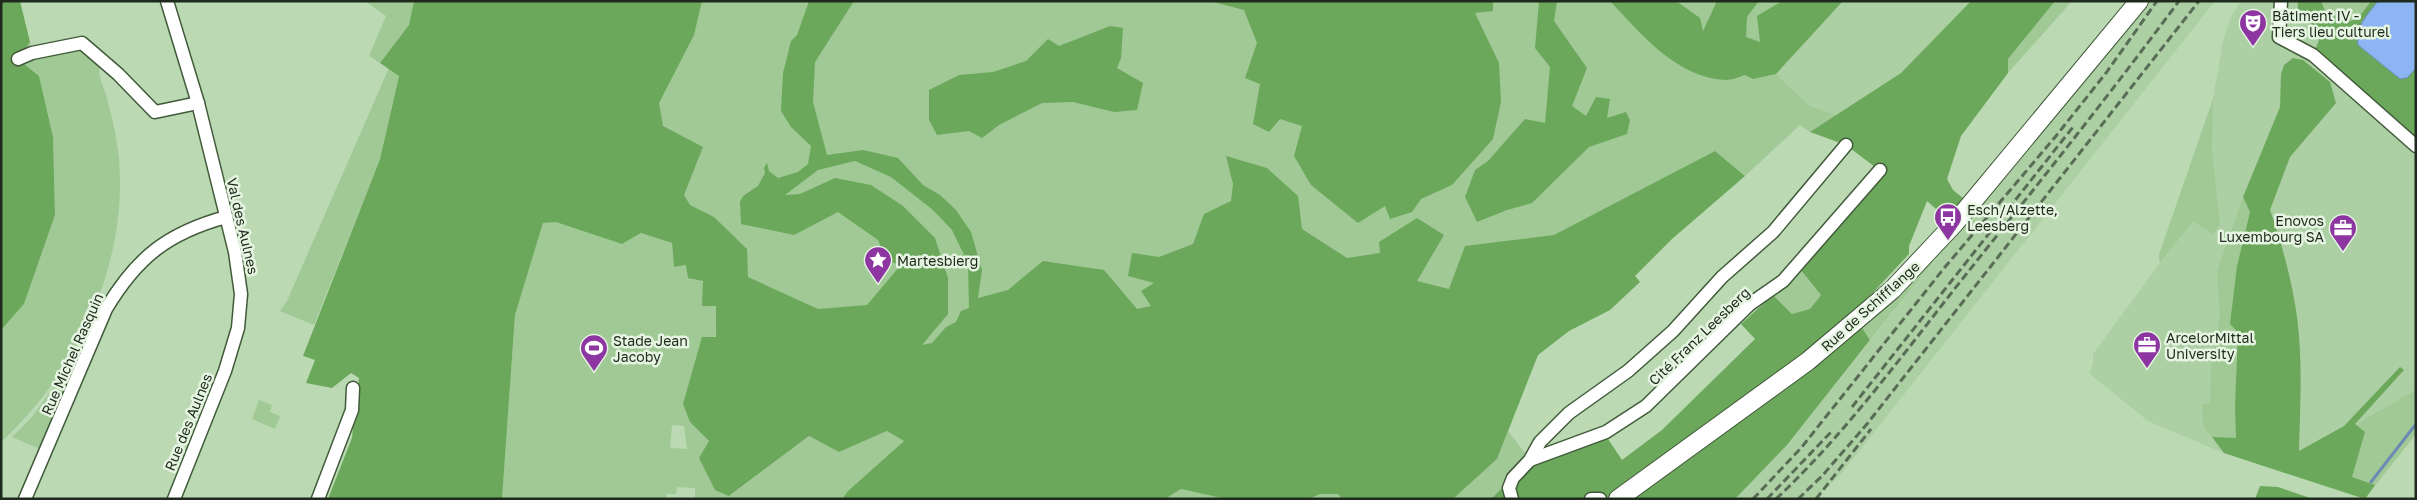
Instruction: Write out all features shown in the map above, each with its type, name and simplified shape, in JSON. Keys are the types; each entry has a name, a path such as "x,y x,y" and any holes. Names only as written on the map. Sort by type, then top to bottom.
{"street":[{"name":"Val des Aulnes","path":"167,1 198,104 240,275 241,315 229,356"},
{"name":"Rue de Schifflange","path":"1618,499 1808,361 1892,290 1954,224 2139,1"},
{"path":"2282,1 2279,37 2313,55 2416,146"},
{"path":"18,59 32,53 82,43 118,74 155,112 198,104"},
{"name":"Cité Franz Leesberg","path":"1512,499 1509,488 1513,478 1530,460 1540,442 1570,413 1628,371 1673,331 1722,277 1773,232 1846,145"},
{"name":"Cité Franz Leesberg","path":"1530,460 1606,432 1646,406 1750,304 1783,281 1880,170"},
{"name":"Rue Michel Rasquin","path":"25,499 106,309 120,286 139,263 161,245 180,233 226,217"},
{"name":"Rue des Aulnes","path":"174,499 225,371 229,356"},
{"path":"318,499 352,410 353,388"},
{"path":"1591,499 1600,499"}],"shaded area":[{"path":"1,1 18,58 30,42 33,53 73,43 101,59 100,76 115,130 120,191 116,231 107,271 94,310 76,347 54,381 29,413 1,442 1,330 24,304 55,215 53,137 39,76 18,59"},
{"path":"365,1 414,1 409,25 380,63 369,56 386,16"},
{"path":"460,1 1782,1 1771,9 1760,42 1728,80 1745,75 1753,79 1776,74 1810,106 1837,115 1810,132 1800,125 1745,176 1715,151 1602,211 1475,298 1143,499 1042,346 801,428 574,75 328,499 352,438 359,378"},
{"path":"1843,1 1971,1 1901,73 1837,115 1810,106 1776,74"},
{"path":"2055,1 2072,1 2008,73 2008,59"},
{"path":"2148,1 2215,1 1841,474 1815,499 1735,499 1787,445 1935,260"},
{"path":"2241,1 2298,1 2297,18 2323,29 2416,146 2416,434 2365,499 2224,453 2148,421 2089,373 2093,364 2093,354 2160,263 2159,255 2213,99 2223,41 2231,17"},
{"path":"2321,1 2371,1 2359,17 2351,21 2325,11"},
{"path":"389,68 399,75 380,159 314,325 280,311 287,301"},
{"path":"2213,99 2212,150 2220,224 2213,234 2193,221 2160,263 2159,255"},
{"path":"2243,197 2250,212 2237,266 2236,439 2212,437 2203,425 2202,404 2210,403 2211,367 2220,315 2217,272"},
{"name":"Stade Jean Jacoby","path":"556,221 622,244 641,233 672,243 674,267 686,265 707,288 716,305 716,331 709,363 690,422 709,441 730,496 809,436 839,452 887,431 904,441 848,491 842,499 695,499 695,488 677,487 676,494 667,494 666,499 502,499 515,315 543,223","holes":["672,425 684,426 687,449 670,448"]},
{"path":"1935,260 1870,340 1861,326"},
{"path":"1800,269 1821,295 1810,309 1792,314 1773,295"},
{"path":"58,381 68,386 40,449 12,437 32,417"},
{"path":"2416,390 2416,434 2375,485 2352,477 2365,433 2355,425"},
{"path":"259,400 272,405 270,412 280,416 275,429 252,419"},
{"path":"1508,431 1525,453 1521,469 1491,499 1445,499 1454,498 1497,459"},
{"path":"1181,489 1226,499 1165,499"},
{"path":"1320,494 1338,494 1342,499 1309,499"}],"green space":[{"path":"1,1 20,1 30,42 18,59 39,76 53,137 55,215 24,304 1,330"},
{"path":"414,1 702,1 694,35 659,103 663,126 703,147 684,195 690,205 714,217 747,249 748,277 818,309 867,305 900,266 885,258 878,240 838,212 794,235 741,224 740,202 743,196 758,186 765,173 764,168 767,163 769,171 778,178 798,172 808,164 811,146 791,127 781,111 783,73 791,41 797,35 809,1 854,1 815,62 813,102 827,155 863,150 898,158 923,185 940,195 956,210 971,232 982,270 978,298 1008,290 1043,261 1104,270 1137,309 1151,306 1141,291 1154,283 1128,276 1132,253 1159,257 1193,244 1204,214 1231,201 1233,184 1226,156 1267,168 1298,196 1302,229 1347,258 1380,253 1379,242 1417,218 1444,235 1417,281 1449,289 1465,246 1554,235 1715,151 1745,176 1672,239 1635,276 1640,282 1610,310 1569,331 1538,355 1497,459 1454,498 1342,499 1338,494 1320,494 1309,499 1226,499 1181,489 1165,499 842,499 848,491 904,441 887,431 839,452 809,436 729,496 715,490 699,458 709,441 690,422 683,404 702,337 716,337 716,306 702,306 703,281 688,278 686,265 674,267 672,243 641,233 622,244 556,222 543,223 515,315 502,499 328,499 352,438 359,378 351,373 332,388 306,383 315,360 303,356 380,159 399,76 380,63 409,25","holes":["855,161 891,177 933,210 952,230 968,263 969,308 961,311 956,322 946,327 932,343 922,345 948,314 948,278 935,238 903,206 871,185 835,178 800,194 785,195 818,170"]},
{"path":"1210,1 1493,1 1493,11 1475,13 1499,63 1501,102 1493,139 1452,185 1421,199 1412,212 1390,219 1385,206 1358,223 1311,185 1294,156 1302,126 1280,119 1269,132 1253,124 1260,84 1245,78 1257,43 1244,10"},
{"path":"1539,1 1557,1 1554,21 1587,68 1572,106 1586,116 1596,97 1610,99 1607,118 1626,112 1630,120 1627,134 1589,147 1532,203 1507,210 1477,222 1465,197 1475,170 1488,161 1525,119 1545,123 1550,67 1535,48"},
{"path":"1610,1 1676,1 1700,18 1703,31 1717,1 1759,1 1747,17 1746,37 1760,42 1757,16 1782,1 1843,1 1776,74 1753,79 1745,75 1726,80 1708,77 1676,63 1647,40"},
{"path":"1971,1 2055,1 2008,59 2008,73 1961,136 1947,179 1953,190 1963,198 1946,218 1927,201 1909,246 1909,254 1853,314 1870,340 1787,445 1735,499 1491,499 1521,469 1606,436 1622,460 1662,430 1755,339 1741,324 1773,295 1792,314 1810,309 1821,295 1800,269 1883,173 1846,145 1810,132 1901,73"},
{"path":"2298,1 2321,1 2325,11 2351,21 2359,17 2371,1 2378,1 2361,23 2407,78 2416,68 2416,146 2313,55 2323,30 2297,18"},
{"path":"1110,26 1123,28 1121,58 1117,68 1143,83 1137,110 1114,112 1073,102 1042,103 999,125 982,138 969,131 937,135 929,120 929,90 959,75 993,72 1026,61 1048,39 1059,46"},
{"path":"2293,58 2303,60 2330,82 2336,103 2290,157 2270,210 2286,263 2297,317 2301,367 2299,451 2344,426 2400,367 2404,370 2355,424 2365,432 2352,477 2375,485 2365,499 2224,453 2212,437 2236,438 2235,406 2238,332 2230,324 2237,266 2250,212 2243,197 2280,107 2281,74 2284,65"},
{"path":"2260,486 2278,487 2313,499 2255,499"}],"water":[{"path":"2378,1 2416,1 2416,68 2407,78 2400,79 2358,45 2360,27"}],"waterway":[{"path":"2371,482 2416,424"}],"railway":[{"path":"1753,499 1801,448 1945,267 2056,136 2106,73 2157,1"},
{"path":"1776,499 1826,448 1872,394 2098,108 2179,1"},
{"path":"1798,499 1822,476 1867,424 2199,1"},
{"path":"1852,407 2073,127"},
{"path":"1816,499 1871,429"},
{"path":"1767,499 1831,432"}],"place":[{"name":"Bâtiment IV - Tiers lieu culturel","path":"2253,47"},
{"name":"Esch/Alzette, Leesberg","path":"1948,241"},
{"name":"Enovos Luxembourg SA","path":"2343,252"},
{"name":"Martesbierg","path":"878,284"},
{"name":"ArcelorMittal University","path":"2147,369"},
{"name":"Stade Jean Jacoby","path":"594,372"}]}
